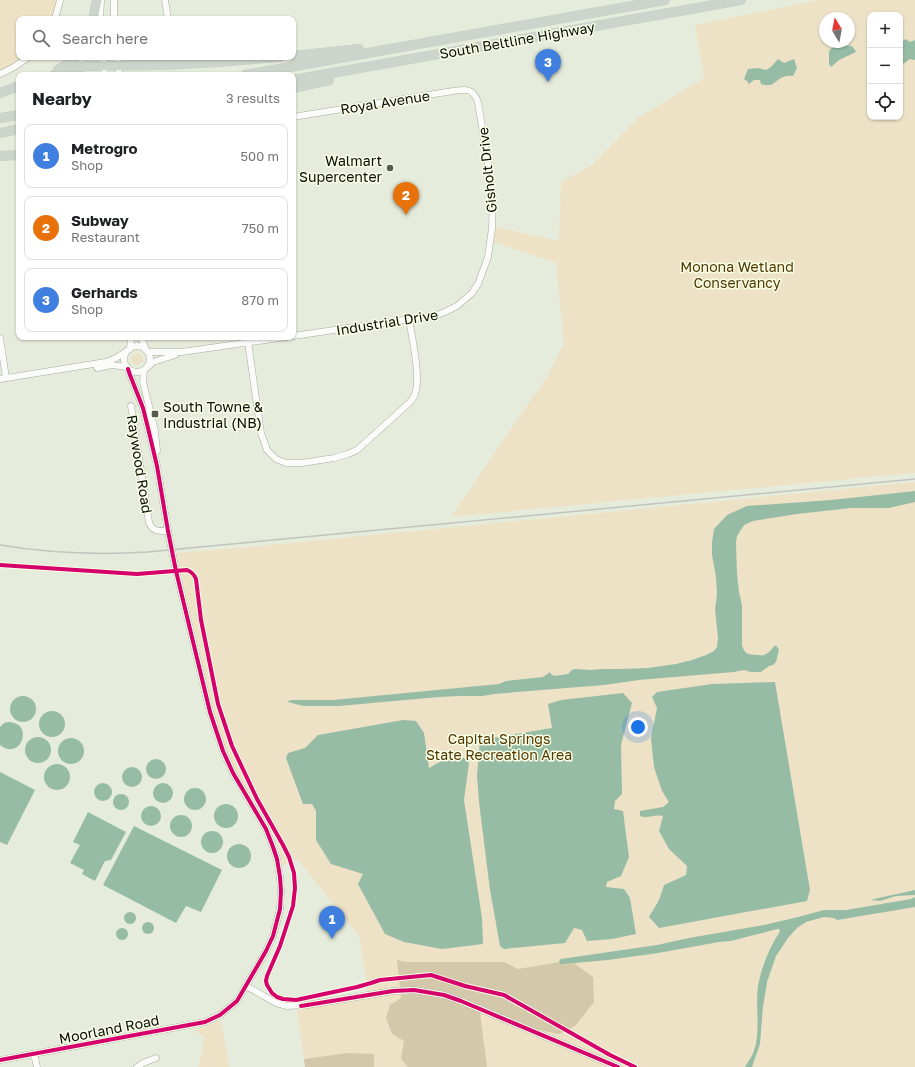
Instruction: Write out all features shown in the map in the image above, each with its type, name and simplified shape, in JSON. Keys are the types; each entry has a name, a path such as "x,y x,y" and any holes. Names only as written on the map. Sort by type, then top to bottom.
{"highway":[{"path":"94,16 98,0"},
{"name":"South Beltline Highway","path":"262,72 665,0"},
{"name":"South Beltline Highway","path":"296,79 741,0"},
{"path":"296,56 430,42"},
{"path":"296,87 432,56"},
{"path":"55,72 72,60"},
{"path":"134,60 164,65"},
{"path":"65,72 86,66 164,65 243,60"},
{"path":"0,93 16,87"},
{"path":"0,118 16,115"},
{"path":"0,133 16,130"},
{"path":"0,156 16,155"}],"street":[{"path":"56,16 60,0"},
{"path":"100,16 102,0"},
{"path":"114,0 114,16"},
{"path":"165,0 168,16"},
{"path":"0,74 14,68 25,60"},
{"name":"Royal Avenue","path":"296,117 463,90 472,92 475,95"},
{"name":"Gisholt Drive","path":"475,95 478,102 482,123 493,197 492,228 488,257 484,269"},
{"name":"Industrial Drive","path":"296,336 437,315 457,306 472,293 478,284 484,269"},
{"path":"248,342 261,433 267,450 276,459 286,463 302,463 334,458 357,450 414,397 417,388 417,371 410,319"},
{"path":"0,338 3,378 106,362 138,347 147,351 182,352 263,340"},
{"path":"131,340 129,350 124,358 125,364 128,368 143,408 157,466 177,576 210,712 223,752 233,773 266,829 277,859 281,891 280,909 273,936 246,986 276,1003 287,1006 307,1005 393,991 414,990 444,995 462,1001 618,1067"},
{"path":"142,340 149,355 150,362 145,369 143,382 155,431 157,466"},
{"path":"78,367 88,369 112,365 128,368 136,372 145,369 153,362 182,352"},
{"name":"Raywood Road","path":"131,406 150,526 155,530 168,531"},
{"name":"Moorland Road","path":"0,1060 205,1022 220,1014 237,1001 246,986"},
{"path":"34,1054 37,1067"},
{"path":"137,1067 156,1058"}],"green space":[{"path":"0,0 57,0 52,16 16,16 16,60 18,60 0,70"},
{"name":"Monona Wetland Conservancy","path":"818,0 915,0 915,473 451,517 548,375 564,343 556,263 494,242 496,227 559,241 561,182 591,166 638,118 704,78 695,25"},
{"path":"135,353 139,353 143,359 139,365 135,365 131,361 131,357"},
{"name":"Capital Springs State Recreation Area","path":"915,482 915,1067 305,1067 297,1010 369,998 359,936 298,860 282,865 278,845 270,828 234,769 216,722 176,553"},
{"path":"221,1020 229,1067 199,1067 204,1037 193,1029 208,1026"}],"shaded area":[{"path":"906,39 910,42 915,40 915,60 910,59 903,64 903,48 903,40"},
{"path":"832,48 853,48 856,52 839,60 831,67 829,64 829,51"},
{"path":"778,59 784,63 794,59 797,68 793,76 783,77 770,85 761,84 760,80 754,80 749,84 744,79 748,69 758,68 766,70"},
{"path":"915,491 915,502 889,508 851,508 797,514 753,521 744,525 737,536 736,543 737,574 742,605 742,645 747,653 751,654 765,655 776,645 779,650 776,662 761,672 744,670 483,696 439,697 339,706 303,706 288,702 292,700 333,700 499,684 506,681 543,677 550,672 554,676 568,674 575,669 591,670 648,668 692,660 714,651 717,647 718,638 715,610 717,593 712,555 712,542 714,529 727,515 747,506 831,500"},
{"path":"775,682 810,890 807,901 659,928 649,917 659,900 664,885 686,875 687,866 669,849 659,831 663,816 640,816 640,811 663,807 669,802 662,791 654,767 651,739 657,708 652,697 657,692 712,684"},
{"path":"623,693 632,703 621,745 622,794 615,801 614,809 623,811 629,857 621,876 607,882 606,887 624,889 630,898 636,934 612,939 587,941 582,930 574,928 565,943 504,949 500,946 490,890 479,802 477,776 480,740 552,728 548,704 561,700"},
{"path":"23,696 32,700 36,709 32,718 23,722 14,718 10,709 14,700"},
{"path":"52,711 61,715 65,724 61,733 52,737 43,733 39,724 43,715"},
{"path":"403,720 416,721 424,733 429,768 445,759 464,758 469,763 464,800 482,918 483,944 442,949 404,942 385,934 358,884 363,874 331,864 316,840 316,811 312,804 303,804 286,758 288,753 305,748 318,735"},
{"path":"8,722 16,724 21,728 23,734 19,745 14,749 7,749 0,745 0,727 4,723"},
{"path":"38,737 47,741 51,750 47,759 38,763 29,759 25,750 29,741"},
{"path":"71,738 80,742 84,751 80,760 71,764 62,760 58,751 62,742"},
{"path":"152,759 160,759 166,765 166,773 160,779 152,779 146,773 146,765"},
{"path":"57,764 66,768 70,777 66,786 57,790 48,786 44,777 48,768"},
{"path":"128,767 136,767 142,773 142,781 136,787 128,787 122,781 122,773"},
{"path":"0,772 35,790 7,845 0,842"},
{"path":"103,783 109,786 112,792 109,798 103,801 97,798 94,792 97,786"},
{"path":"159,783 167,783 173,789 173,797 167,803 159,803 153,797 153,789"},
{"path":"191,788 199,788 206,795 206,803 199,810 191,810 184,803 184,795"},
{"path":"118,794 124,794 129,799 127,808 124,810 118,810 113,805 113,799"},
{"path":"226,804 234,808 238,816 234,824 226,828 218,824 214,816 218,808"},
{"path":"147,806 155,806 161,812 161,820 155,826 147,826 141,820 141,812"},
{"path":"88,812 126,832 111,860 105,861 95,881 82,874 84,870 70,863 80,845 73,842"},
{"path":"177,815 185,815 192,822 192,830 185,837 177,837 170,830 170,822"},
{"path":"134,826 222,870 201,912 186,906 176,923 103,885"},
{"path":"208,831 216,831 223,838 223,846 216,853 208,853 201,846 201,838"},
{"path":"239,844 247,848 251,856 247,864 239,868 231,864 227,856 231,848"},
{"path":"915,890 915,895 896,896 880,901 871,900 874,899"},
{"path":"915,897 915,907 837,920 834,918 824,917 806,922 797,928 776,956 767,982 763,1006 760,1044 752,1067 745,1067 753,1053 756,1043 758,1027 758,986 764,964 780,931 779,929 731,941 658,953 608,960 563,964 560,964 559,961 561,959 657,945 764,925 824,910 846,910 911,899"},
{"path":"128,912 132,912 136,918 132,924 128,924 124,920 124,916"},
{"path":"146,922 150,922 154,928 150,934 146,934 142,930 142,926"},
{"path":"120,928 124,928 128,934 124,940 120,940 116,936 116,932"},
{"path":"397,960 406,962 504,962 518,969 559,962 560,964 574,963 593,977 594,1002 575,1026 559,1034 535,1029 479,1005 487,1067 408,1067 401,1059 404,1041 392,1034 386,1018 390,1005 401,998"},
{"path":"348,1053 374,1054 374,1067 305,1067 304,1059"}],"railway":[{"path":"0,545 74,553 147,552 915,479"}],"cycle path":[{"path":"0,1060 205,1022 220,1015 237,1001 266,951 273,936 280,909 280,877 273,847 266,829 233,773 223,751 210,712 176,571 157,466 148,428 143,408 128,369"},
{"path":"0,565 137,574 187,570 192,572 196,579 201,620 218,704 232,746 257,799 289,857 294,873 295,888 293,906 280,946 266,981 272,993 277,997 296,1000 357,987 380,980 431,975 465,986 504,995 610,1055 635,1067"},
{"path":"301,1006 393,991 414,990 444,995 618,1067"}],"place":[{"name":"Gerhards","path":"548,82"},
{"name":"Walmart Supercenter","path":"390,168"},
{"name":"Subway","path":"406,215"},
{"name":"South Towne & Industrial (NB)","path":"155,414"},
{"name":"Metrogro","path":"332,939"}]}
